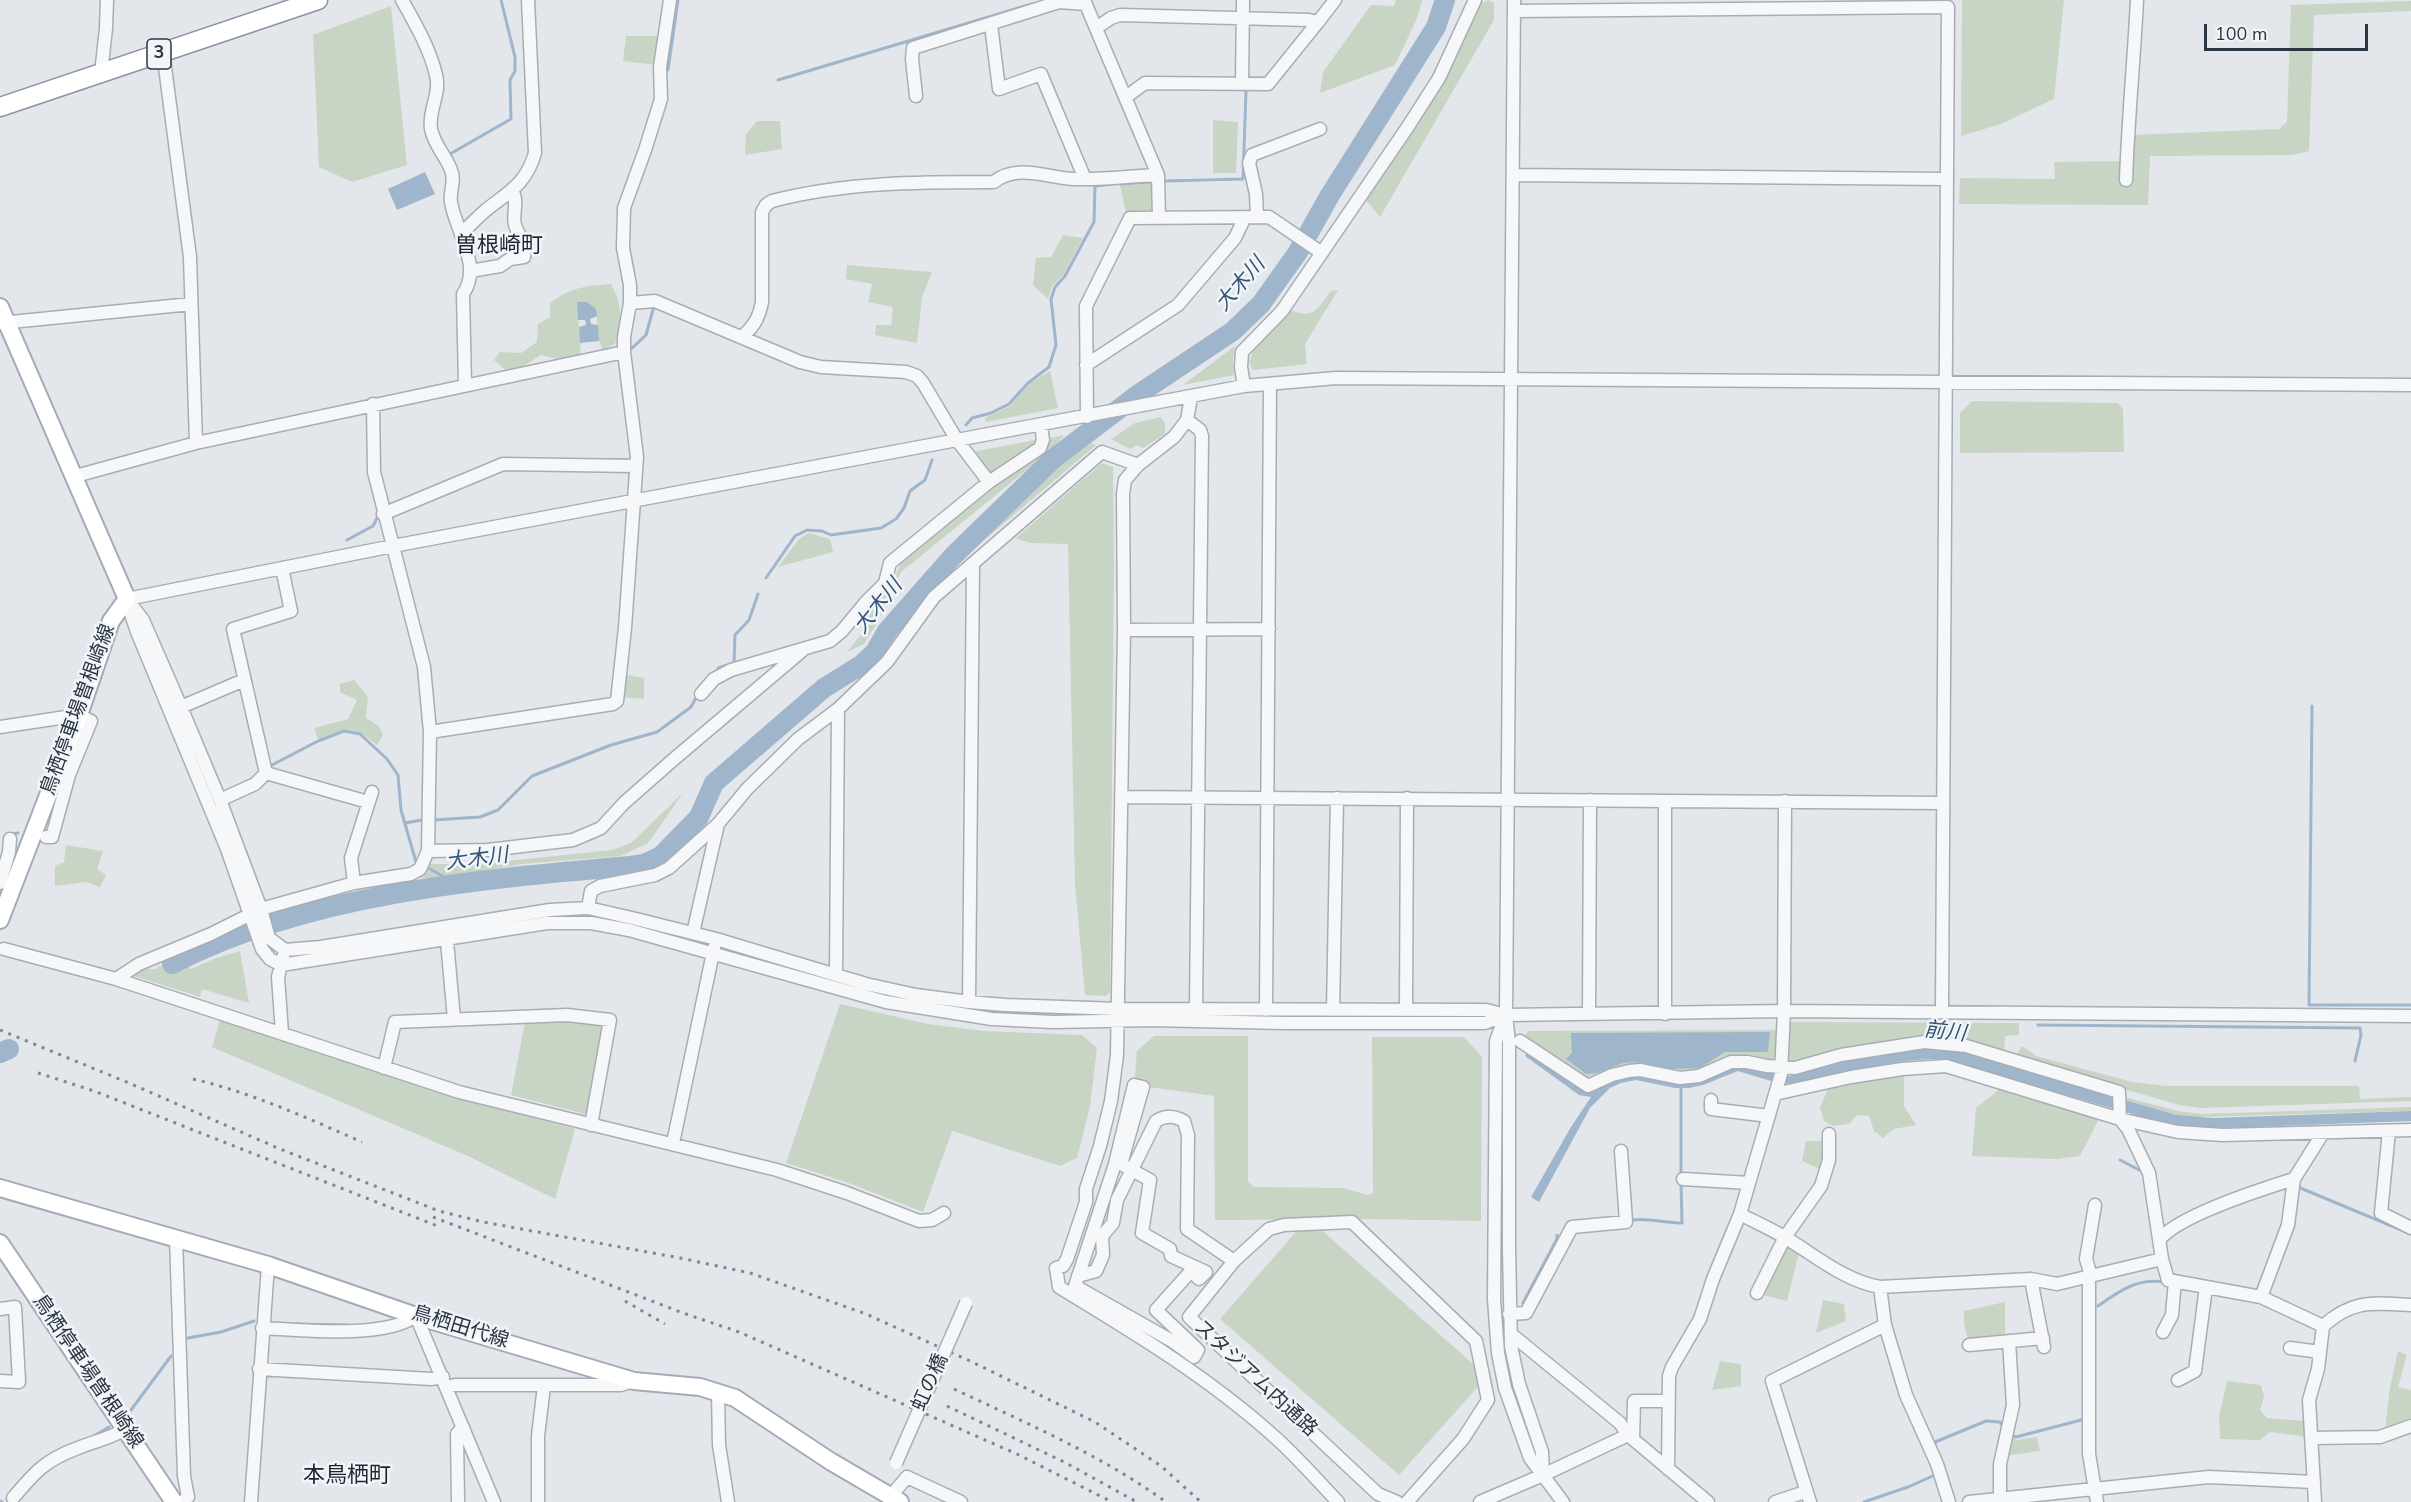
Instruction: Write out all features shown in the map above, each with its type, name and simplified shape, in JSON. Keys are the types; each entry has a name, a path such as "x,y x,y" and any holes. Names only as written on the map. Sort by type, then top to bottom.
{"highway":[{"name":"3","path":"0,107 318,0"}],"main road":[{"path":"2,317 127,599"},
{"name":"鳥栖停車場曽根崎線","path":"0,919 79,715 111,621 127,599"},
{"name":"鳥栖田代線","path":"0,1188 268,1265 416,1316 634,1381 700,1387 735,1398 893,1500"},
{"name":"鳥栖停車場曽根崎線","path":"3,1247 174,1502"}],"street":[{"path":"101,74 106,28 106,0"},
{"path":"402,0 428,53 437,78 437,94 431,114 431,126 434,139 451,170 454,181 451,201 462,233 470,271 467,288 463,294 465,385"},
{"path":"462,233 486,210 512,191 530,170 535,153 528,0"},
{"path":"430,732 613,704 616,701 625,628 636,466 624,351 630,285 623,248 624,208 661,99 660,67 670,0"},
{"path":"1242,84 1243,0"},
{"path":"1126,97 1145,83 1263,85 1273,80 1335,0"},
{"path":"1244,386 1241,367 1242,352 1282,311 1320,251 1407,128 1438,78 1475,0"},
{"path":"2127,180 2127,130 2133,84 2137,0"},
{"path":"916,96 913,48 1059,2 1085,2 1158,174 1159,216"},
{"path":"1543,1475 1542,1452 1519,1384 1510,1334 1509,1314 1509,1042 1506,1015 1513,378 1514,6 1948,7 1942,1012"},
{"path":"1096,28 1120,15 1318,22"},
{"path":"990,25 999,89 1041,74 1085,179"},
{"path":"163,52 190,257 196,443"},
{"path":"1086,365 1178,305 1235,238 1251,217 1256,194 1249,163 1252,155 1320,129"},
{"path":"742,337 754,326 760,314 762,212 772,201 824,189 878,184 994,182 1007,174 1034,172 1072,179 1158,174"},
{"path":"1512,175 1946,179"},
{"path":"470,271 500,266 510,259 524,257 526,246 515,224 515,196 512,191"},
{"path":"1087,417 1086,306 1130,218 1269,217 1320,251"},
{"path":"630,303 655,301 800,362 820,367 906,372 917,376 957,440 989,482"},
{"path":"2,317 191,304"},
{"path":"72,477 196,443 624,351"},
{"path":"127,599 393,546 1244,386 1336,378 2411,385"},
{"path":"1266,1010 1270,384"},
{"path":"1191,397 1187,420 1174,437 1138,465 1125,480 1123,494 1124,630 1118,1055 1111,1101 1086,1189 1086,1202 1067,1259 1063,1266 1056,1268 1059,1287 1165,1351 1222,1393 1278,1440 1338,1502"},
{"path":"116,979 139,964 211,934 256,911 354,883 411,874 420,869 428,851 430,732 424,668 374,472 374,404"},
{"path":"1187,420 1200,430 1202,436 1196,1008"},
{"path":"701,694 714,679 731,670 830,641 885,584 890,563 989,482 1040,448 1043,440 1041,425"},
{"path":"588,908 591,891 600,886 655,875 669,868 718,824 747,789 798,740 838,709 887,662 934,597 1101,452 1138,465"},
{"path":"383,514 503,464 636,466"},
{"path":"969,1002 973,564"},
{"path":"266,773 233,629 291,611 282,568"},
{"path":"127,599 143,620 220,800 270,959 282,965 550,910 588,908 716,939 866,984 916,995 969,1002 1119,1015 1485,1023 1506,1015"},
{"path":"127,599 137,632 218,829 256,911"},
{"path":"1124,630 1269,629"},
{"path":"428,851 488,850 573,840 601,828 674,759 803,650"},
{"path":"181,707 244,680"},
{"path":"836,974 838,709"},
{"path":"0,727 79,715 91,721 69,775 52,837 46,837"},
{"path":"266,773 370,797 351,858 354,883"},
{"path":"220,800 255,784 266,773"},
{"path":"1121,797 1943,803"},
{"path":"1333,1010 1337,798"},
{"path":"1406,1010 1407,798"},
{"path":"1589,1014 1590,800"},
{"path":"1665,801 1665,1014"},
{"path":"1668,1469 1669,1376 1700,1319 1713,1279 1740,1214 1779,1079 1784,1011 1785,801"},
{"path":"693,933 718,824"},
{"path":"0,883 9,852 10,839"},
{"path":"264,940 285,950 547,923 591,923 629,930 886,1002 934,1011 1053,1022 1196,1008 1486,1010 1506,1015 1784,1011 2411,1016"},
{"path":"446,932 454,1019"},
{"path":"673,1143 716,939"},
{"path":"4,949 116,979 459,1092 777,1170 847,1193 919,1221 932,1221 944,1214"},
{"path":"282,1033 278,977 285,950"},
{"path":"384,1068 395,1022 567,1015 610,1020 591,1125"},
{"path":"1506,1015 1496,1041 1494,1299 1498,1353 1505,1388 1530,1458 1563,1502"},
{"path":"1520,1041 1588,1086 1612,1075 1640,1070 1680,1078 1699,1076 1731,1062 1767,1066 1779,1079 1851,1077 1902,1069 1946,1066 2119,1109 2199,1135 2411,1130"},
{"path":"1779,1079 1795,1068 1870,1050 1923,1042 1942,1042 1966,1046 2118,1092 2119,1109 2149,1173 2162,1258 2168,1280 2261,1298 2323,1326"},
{"path":"1134,1086 1143,1087 1121,1164 1150,1180 1142,1233 1170,1249 1171,1256 1206,1272 1199,1279 1191,1271 1156,1310 1198,1350 1194,1357 1172,1341 1075,1286 1110,1178 1134,1086"},
{"path":"1711,1100 1711,1109 1769,1116"},
{"path":"1078,1276 1096,1270 1103,1256 1102,1236 1113,1223 1117,1200 1156,1121 1164,1117 1175,1116 1184,1121 1188,1135 1187,1228 1234,1261"},
{"path":"2389,1131 2381,1213 2411,1228"},
{"path":"2261,1298 2288,1225 2294,1179 2323,1133"},
{"path":"1757,1293 1785,1237 1824,1178 1829,1160 1829,1134"},
{"path":"1509,1314 1526,1313 1572,1227 1626,1222 1621,1151"},
{"path":"1110,1178 1125,1183"},
{"path":"1683,1179 1749,1183"},
{"path":"2160,1239 2168,1229 2246,1195 2294,1179"},
{"path":"2095,1205 2086,1259 2090,1276 2089,1454 2096,1496"},
{"path":"1740,1214 1785,1237 1864,1285 1880,1287 2031,1279 2057,1284 2162,1258"},
{"name":"スタジアム内通路","path":"1397,1502 1378,1494 1189,1317 1234,1261 1269,1229 1284,1225 1352,1222 1476,1341 1488,1400 1463,1438 1407,1502"},
{"path":"177,1238 184,1476 188,1497 182,1502"},
{"path":"251,1502 268,1265"},
{"path":"1969,1345 2009,1341 2044,1342 2031,1279"},
{"path":"2163,1332 2172,1315 2175,1281"},
{"path":"1880,1287 1885,1325 1906,1395 1938,1464 1949,1502"},
{"path":"2178,1380 2195,1371 2206,1287"},
{"name":"虹の橋","path":"896,1463 966,1303"},
{"path":"2315,1502 2310,1400 2323,1326 2350,1307 2382,1304 2411,1305"},
{"path":"0,1308 15,1307 19,1382 0,1381"},
{"path":"262,1328 374,1330 407,1322 416,1316 494,1502"},
{"path":"1775,1502 1808,1497 1772,1381 1885,1325"},
{"path":"1510,1334 1620,1423 1630,1437 1708,1502"},
{"path":"2000,1499 2000,1464 2013,1405 2009,1341"},
{"path":"2290,1348 2320,1352"},
{"path":"259,1369 431,1379 455,1385 621,1385 634,1381"},
{"path":"538,1502 538,1436 544,1386"},
{"path":"718,1393 719,1445 728,1502"},
{"path":"1630,1437 1634,1401 1668,1401"},
{"path":"2312,1438 2380,1437 2411,1426"},
{"path":"458,1502 457,1434 463,1427"},
{"path":"0,1496 14,1500 38,1469 54,1458 79,1447 113,1437 125,1429"},
{"path":"1480,1502 1630,1437"},
{"path":"1969,1502 2096,1496 2226,1476 2314,1482"},
{"path":"893,1500 908,1477 961,1502"}],"green space":[{"path":"1396,0 1422,0 1418,16 1395,65 1320,93 1323,72 1371,5 1394,6"},
{"path":"1488,0 1494,3 1494,20 1380,217 1365,199 1441,84 1480,4"},
{"path":"1962,0 2064,0 2054,99 2001,124 1961,136"},
{"path":"2411,1 2411,11 2314,15 2309,151 2292,155 2150,156 2148,205 1959,204 1960,178 2055,179 2054,162 2124,161 2130,135 2279,129 2287,122 2291,5"},
{"path":"391,6 407,165 352,182 319,167 313,35"},
{"path":"626,36 663,36 657,65 623,61"},
{"path":"1213,120 1238,122 1236,173 1213,173"},
{"path":"757,121 780,121 782,149 745,155 746,134"},
{"path":"1153,184 1154,209 1150,212 1126,213 1120,185"},
{"path":"1063,235 1083,238 1064,274 1052,286 1048,299 1033,285 1036,258 1051,257"},
{"path":"847,265 932,272 922,297 917,343 875,335 876,325 891,325 893,307 868,302 872,284 846,279"},
{"path":"611,284 618,299 620,313 615,344 603,350 599,341 596,309 577,302 581,355 561,360 541,355 522,367 507,371 494,360 500,352 521,353 537,342 538,324 550,317 550,303 579,288"},
{"path":"1338,290 1305,344 1307,364 1253,370 1249,362 1253,352 1291,310 1305,314 1315,311 1331,291"},
{"path":"1235,346 1234,375 1183,385"},
{"path":"1050,371 1058,408 986,422 985,418 1010,406 1030,383"},
{"path":"1972,401 2118,403 2123,409 2124,452 1960,453 1960,413"},
{"path":"1161,417 1165,423 1165,434 1143,448 1137,445 1130,449 1111,439 1135,423"},
{"path":"1065,435 1045,455 901,572 878,621 864,644 847,652 867,627 863,618 892,584 903,558 1018,466 1045,450 1050,438"},
{"path":"1035,440 1031,447 991,476 972,452"},
{"path":"1092,443 1096,445 963,558 1063,462"},
{"path":"1102,463 1113,467 1114,567 1110,992 1106,996 1085,995 1075,884 1068,544 1030,543 1016,538"},
{"path":"809,533 830,539 833,552 778,567 799,539"},
{"path":"623,674 644,678 644,699 620,697"},
{"path":"354,680 368,697 366,718 379,726 383,735 377,745 361,734 349,730 318,739 314,728 348,719 357,700 340,692 340,684"},
{"path":"683,793 648,843 621,856 522,864 438,879 412,877 429,864 479,864 612,850 631,843"},
{"path":"66,845 103,851 97,869 106,875 100,887 86,882 55,886 55,866 64,862"},
{"path":"240,951 249,1003 202,989 200,997 131,975 139,969 157,969 158,966 187,968 188,966 191,969"},
{"path":"840,1004 928,1024 983,1031 1082,1035 1097,1048 1090,1106 1077,1158 1060,1166 952,1131 923,1212 846,1182 786,1163"},
{"path":"220,1020 453,1095 575,1129 555,1199 468,1156 212,1047"},
{"path":"567,1021 600,1024 603,1029 585,1114 511,1095 525,1022"},
{"path":"1788,1022 2019,1023 2019,1035 2005,1036 2004,1054 1967,1043 1800,1063 1788,1062"},
{"path":"1780,1030 1779,1062 1589,1083 1523,1037 1529,1031"},
{"path":"1154,1036 1248,1036 1248,1181 1253,1187 1344,1188 1367,1195 1373,1193 1372,1037 1464,1037 1482,1057 1481,1221 1215,1220 1214,1096 1134,1085 1137,1051"},
{"path":"2022,1046 2036,1056 2132,1082 2167,1086 2359,1086 2360,1099 2411,1097 2411,1101 2200,1108 2179,1105 2015,1057"},
{"path":"1904,1071 1904,1106 1916,1125 1894,1129 1883,1138 1874,1131 1869,1116 1857,1115 1849,1124 1833,1126 1824,1121 1820,1107 1827,1092 1825,1085"},
{"path":"2002,1087 2100,1117 2080,1156 2056,1159 1972,1156 1976,1108"},
{"path":"2124,1097 2178,1111 2202,1114 2411,1107 2411,1111 2195,1117 2177,1115 2124,1100"},
{"path":"1806,1141 1826,1141 1822,1170 1802,1161"},
{"path":"1301,1226 1317,1226 1481,1371 1483,1381 1399,1475 1220,1319"},
{"path":"1786,1243 1799,1252 1787,1301 1759,1294"},
{"path":"1823,1300 1844,1304 1846,1321 1816,1333"},
{"path":"2005,1302 2005,1336 1968,1340 1964,1311"},
{"path":"2398,1351 2407,1355 2398,1387 2411,1390 2411,1421 2385,1430 2390,1387"},
{"path":"1720,1361 1741,1364 1741,1386 1712,1390"},
{"path":"2227,1381 2261,1385 2264,1397 2260,1410 2267,1418 2304,1421 2308,1437 2270,1432 2260,1440 2220,1439 2219,1417"},
{"path":"2008,1437 2017,1440 2037,1437 2040,1451 2004,1456"}],"water":[{"path":"425,172 435,194 397,210 388,189"},
{"path":"577,302 587,302 596,309 597,316 590,319 591,324 598,325 599,341 580,343 579,327 586,325 585,320 578,320"},
{"path":"1770,1032 1768,1052 1725,1052 1700,1068 1669,1069 1636,1062 1623,1063 1597,1073 1586,1074 1566,1059 1572,1053 1571,1033"},
{"path":"1922,1047 1960,1050 2027,1072 2177,1115 2213,1118 2411,1111 2411,1121 2225,1128 2181,1126 1942,1059 1888,1064 1852,1071 1799,1086 1798,1082 1781,1084 1738,1071 1689,1088 1675,1088 1636,1080 1610,1088 1590,1108 1539,1202 1531,1197 1591,1097 1579,1095 1525,1056 1527,1052 1584,1091 1589,1091 1624,1074 1671,1080 1731,1065 1751,1066 1789,1076 1862,1057"}],"waterway":[{"path":"450,154 511,119 510,80 515,71 515,57 501,0"},
{"path":"668,70 678,0"},
{"name":"大木川","path":"172,964 224,940 279,921 337,906 455,884 644,864 661,856 699,817 714,783 824,688 861,665 875,652 887,631 953,556 1053,459 1140,393 1233,331 1261,304 1298,252 1330,195 1436,27 1445,0"},
{"path":"778,80 1032,4"},
{"path":"1164,181 1243,179 1246,91"},
{"path":"1120,184 1151,182"},
{"path":"966,425 972,418 991,413 1009,404 1028,383 1049,367 1056,345 1051,299 1055,287 1065,276 1094,222 1095,186 1113,184"},
{"path":"629,351 646,335 654,306"},
{"path":"607,460 630,460"},
{"path":"766,578 795,536 807,530 822,531 831,535 881,528 896,519 904,508 910,491 925,480 932,460"},
{"path":"347,540 373,526 378,516"},
{"path":"734,664 735,635 749,620 758,594"},
{"path":"718,668 728,665"},
{"path":"433,820 480,817 498,810 532,776 611,745 657,732 691,707 698,694"},
{"path":"2312,706 2309,1005 2411,1005"},
{"path":"272,765 318,741 344,731 360,734 387,759 398,775 401,810 416,862"},
{"path":"405,823 422,820"},
{"path":"10,834 18,833"},
{"path":"430,869 458,885"},
{"path":"2038,1025 2360,1028 2361,1035 2355,1061"},
{"name":"大木川","path":"0,1053 9,1049"},
{"path":"1681,1086 1681,1175"},
{"path":"2120,1160 2143,1172"},
{"path":"1632,1220 1682,1223 1681,1182"},
{"path":"2298,1187 2411,1234"},
{"path":"1523,1303 1557,1235"},
{"path":"2098,1306 2137,1284 2164,1282"},
{"path":"188,1338 221,1332 254,1321"},
{"path":"295,1324 346,1325"},
{"path":"131,1410 171,1356"},
{"path":"2011,1435 2016,1437 2085,1419"},
{"path":"1935,1446 1935,1442 1986,1421 2000,1422 2003,1427"},
{"path":"94,1436 109,1427"},
{"path":"31,1470 42,1461"},
{"path":"1864,1502 1935,1475"}],"railway":[{"path":"0,1030 280,1149 439,1211 483,1222 750,1273 866,1314 968,1360 1095,1422 1161,1466 1201,1502"},
{"path":"38,1073 94,1091 440,1227"},
{"path":"193,1079 258,1099 362,1142"},
{"path":"433,1217 683,1313 739,1332 1017,1454 1112,1502"},
{"path":"625,1301 665,1324"},
{"path":"954,1389 1036,1427 1116,1469 1166,1502"},
{"path":"947,1406 1064,1462 1137,1502"}],"district":[{"name":"曽根崎町","path":"499,247"},
{"name":"本鳥栖町","path":"347,1477"}],"water label":[{"name":"前川","path":"1945,1033"}]}
